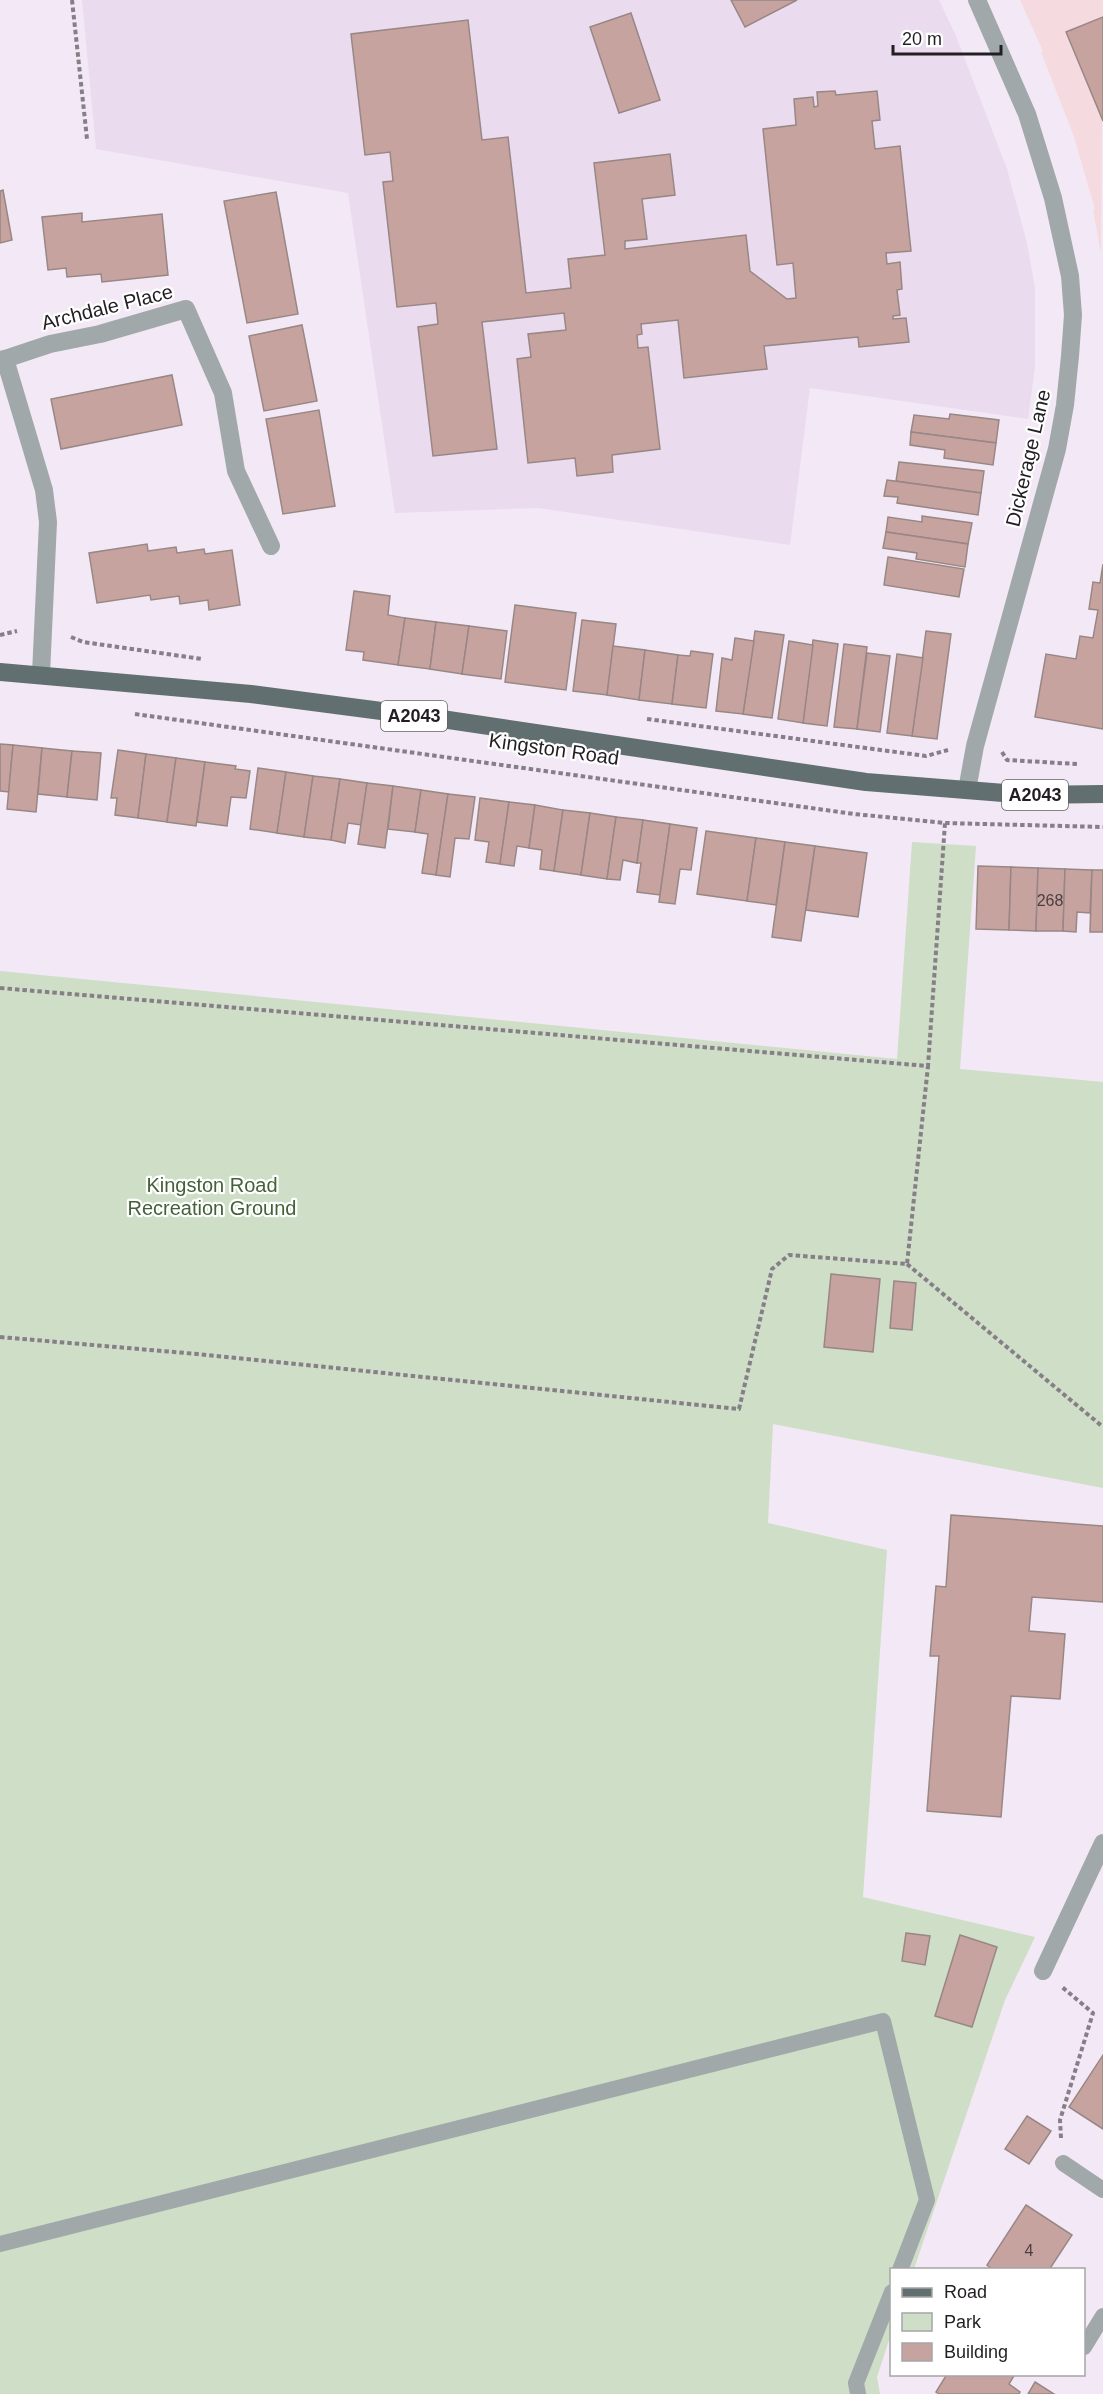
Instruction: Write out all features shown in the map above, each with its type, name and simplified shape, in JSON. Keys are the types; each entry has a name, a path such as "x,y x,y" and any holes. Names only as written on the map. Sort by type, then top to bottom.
{"main road":[{"name":"Kingston Road","path":"0,672 251,694 446,720 808,774 1029,795 1103,794"}],"street":[{"name":"Dickerage Lane","path":"967,790 975,747 1057,449 1066,400 1073,315 1070,276 1050,188 1027,114 977,0"},
{"name":"Archdale Place","path":"40,674 48,522 44,490 2,359 50,344 100,334 186,309 223,393 236,471 271,546"},
{"path":"1043,1971 1103,1843"}],"lane":[{"path":"0,2244 883,2021 927,2200 901,2268"},
{"path":"1063,2163 1103,2190"},
{"path":"858,2394 856,2384 890,2295"},
{"path":"1085,2344 1103,2316"}],"path":[{"path":"72,0 87,139"},
{"name":"Kingston Road","path":"134,714 854,814 945,823 1103,827"},
{"path":"699,726 926,756 957,747 975,747 1002,752 1007,760 1079,764"},
{"path":"907,1264 928,1066 945,823"},
{"path":"0,988 928,1066"},
{"path":"0,1337 197,1354 739,1409 772,1269 780,1262 789,1255 907,1264 1103,1427"},
{"path":"1043,1971 1093,2013 1060,2120 1063,2163"}],"shaded area":[{"path":"82,0 939,0 956,36 1007,169 1027,243 1035,288 1035,367 1028,419 810,388 790,545 538,508 395,513 348,193 96,149"},
{"path":"1020,0 1103,0 1101,254 1093,210 1095,209 1073,134 1041,52 1043,51"}],"green space":[{"name":"Kingston Road Recreation Ground","path":"912,842 976,846 960,1069 1103,1082 1103,1488 773,1424 768,1523 887,1550 863,1897 1035,1937 1005,2000 914,2268 890,2268 890,2337 877,2377 880,2394 0,2394 0,971 897,1059"}],"building":[{"path":"731,0 797,0 745,27"},
{"path":"631,13 660,100 619,113 590,27"},
{"path":"1103,17 1103,121 1066,32"},
{"path":"468,20 482,140 508,137 526,293 571,288 568,259 605,255 594,163 670,154 675,195 642,199 647,239 625,241 625,249 746,235 750,271 787,299 796,298 793,263 777,265 763,129 796,125 794,99 813,97 814,107 818,106 817,92 835,91 836,95 877,91 880,120 872,121 875,149 900,146 911,251 886,253 887,264 900,262 902,289 897,290 900,315 893,316 893,319 906,318 909,342 859,347 858,337 764,346 767,369 684,378 678,320 641,324 642,334 637,335 638,348 648,347 660,449 612,455 613,472 577,476 575,458 528,463 517,359 531,357 528,334 566,330 564,313 482,322 497,449 433,456 418,327 438,324 436,303 397,307 383,182 393,181 390,152 365,155 351,34"},
{"path":"3,190 12,240 0,243 0,191"},
{"path":"276,192 298,314 247,323 224,201"},
{"path":"82,213 82,222 162,214 168,275 102,282 101,274 67,277 66,268 48,270 42,217"},
{"path":"302,325 317,401 264,411 249,336"},
{"path":"172,375 182,425 61,449 51,399"},
{"path":"319,410 335,506 283,514 266,419"},
{"path":"950,414 999,420 996,443 911,432 914,415 949,419"},
{"path":"911,432 996,443 993,465 944,458 945,450 910,445"},
{"path":"899,462 984,471 981,493 896,481"},
{"path":"887,480 981,493 978,515 897,503 898,497 884,496"},
{"path":"922,516 972,523 968,544 886,532 888,517 922,522"},
{"path":"886,532 968,544 965,567 916,559 917,553 883,548"},
{"path":"147,544 148,551 176,547 177,553 204,549 205,554 232,550 240,605 209,610 208,600 180,604 179,596 151,600 150,595 97,603 89,553"},
{"path":"888,557 964,569 959,597 884,585"},
{"path":"1103,564 1103,729 1035,717 1046,654 1076,659 1080,636 1093,638 1098,610 1089,609 1093,582 1100,583"},
{"path":"354,591 390,596 388,615 405,618 398,665 363,660 364,652 346,650"},
{"path":"515,605 576,613 566,690 505,682"},
{"path":"405,618 436,622 430,669 398,665"},
{"path":"582,620 616,624 607,695 573,691"},
{"path":"436,622 469,626 462,674 430,669"},
{"path":"469,626 507,631 501,679 462,674"},
{"path":"755,631 784,635 772,718 743,714"},
{"path":"926,631 951,634 937,739 912,736"},
{"path":"735,638 754,641 743,714 716,711 722,658 732,660"},
{"path":"813,640 838,644 827,726 803,723"},
{"path":"789,641 813,645 803,723 778,719"},
{"path":"844,644 867,647 857,729 834,727"},
{"path":"613,646 645,650 639,700 607,695"},
{"path":"645,650 678,655 672,704 639,700"},
{"path":"691,651 713,654 706,708 672,704 678,655 690,656"},
{"path":"867,653 890,656 880,732 857,729"},
{"path":"897,654 923,658 912,736 887,733"},
{"path":"0,744 13,745 9,792 0,791"},
{"path":"13,745 42,748 36,812 7,809"},
{"path":"42,748 72,751 67,797 38,794"},
{"path":"118,750 146,754 138,818 115,815 117,798 111,798"},
{"path":"72,751 101,753 97,800 67,797"},
{"path":"146,754 176,758 167,822 138,818"},
{"path":"176,758 205,762 196,826 167,822"},
{"path":"205,762 236,766 235,769 250,771 246,798 231,797 227,826 197,822"},
{"path":"258,768 286,772 277,833 250,829"},
{"path":"286,772 313,776 304,837 277,833"},
{"path":"313,776 340,779 331,840 304,837"},
{"path":"340,779 367,783 361,825 348,823 345,843 331,840"},
{"path":"367,783 393,786 385,848 358,844"},
{"path":"393,786 421,790 415,832 388,829"},
{"path":"421,790 448,794 436,875 422,873 428,834 415,832"},
{"path":"448,794 475,797 469,839 455,838 450,877 436,875"},
{"path":"480,798 509,802 500,864 486,862 489,842 475,840"},
{"path":"509,802 535,805 529,848 517,846 514,866 500,864"},
{"path":"535,805 563,810 554,871 540,869 542,850 529,848"},
{"path":"563,810 590,813 581,875 554,871"},
{"path":"590,813 616,817 607,879 581,875"},
{"path":"616,817 643,820 637,863 623,860 620,880 607,879"},
{"path":"643,820 670,824 660,895 637,892 641,863 637,863"},
{"path":"670,824 697,828 691,870 680,869 675,904 659,902"},
{"path":"706,831 756,838 747,901 697,894"},
{"path":"756,838 785,842 776,905 747,901"},
{"path":"785,842 815,846 801,941 772,937"},
{"path":"815,846 867,853 858,917 806,910"},
{"path":"978,866 1011,867 1009,930 976,929"},
{"path":"1011,867 1038,868 1036,931 1009,930"},
{"path":"1038,868 1065,869 1063,931 1036,931"},
{"path":"1065,869 1092,870 1090,913 1077,912 1076,932 1063,931"},
{"path":"1092,870 1103,870 1103,932 1090,932"},
{"path":"831,1274 880,1279 873,1352 824,1347"},
{"path":"894,1281 916,1283 912,1330 890,1328"},
{"path":"951,1515 1103,1526 1103,1602 1032,1597 1029,1631 1065,1634 1060,1699 1011,1696 1001,1817 927,1811 939,1656 930,1656 936,1586 946,1587"},
{"path":"906,1933 930,1936 925,1965 902,1961"},
{"path":"960,1935 997,1947 972,2027 935,2016"},
{"path":"1103,2055 1103,2129 1069,2107"},
{"path":"1027,2116 1051,2131 1029,2164 1005,2149"},
{"path":"1026,2205 1072,2235 1050,2268 991,2268 987,2265"},
{"path":"946,2376 1014,2376 1009,2384 1020,2392 1019,2394 939,2394 936,2392"},
{"path":"1035,2382 1054,2394 1028,2394"}]}
